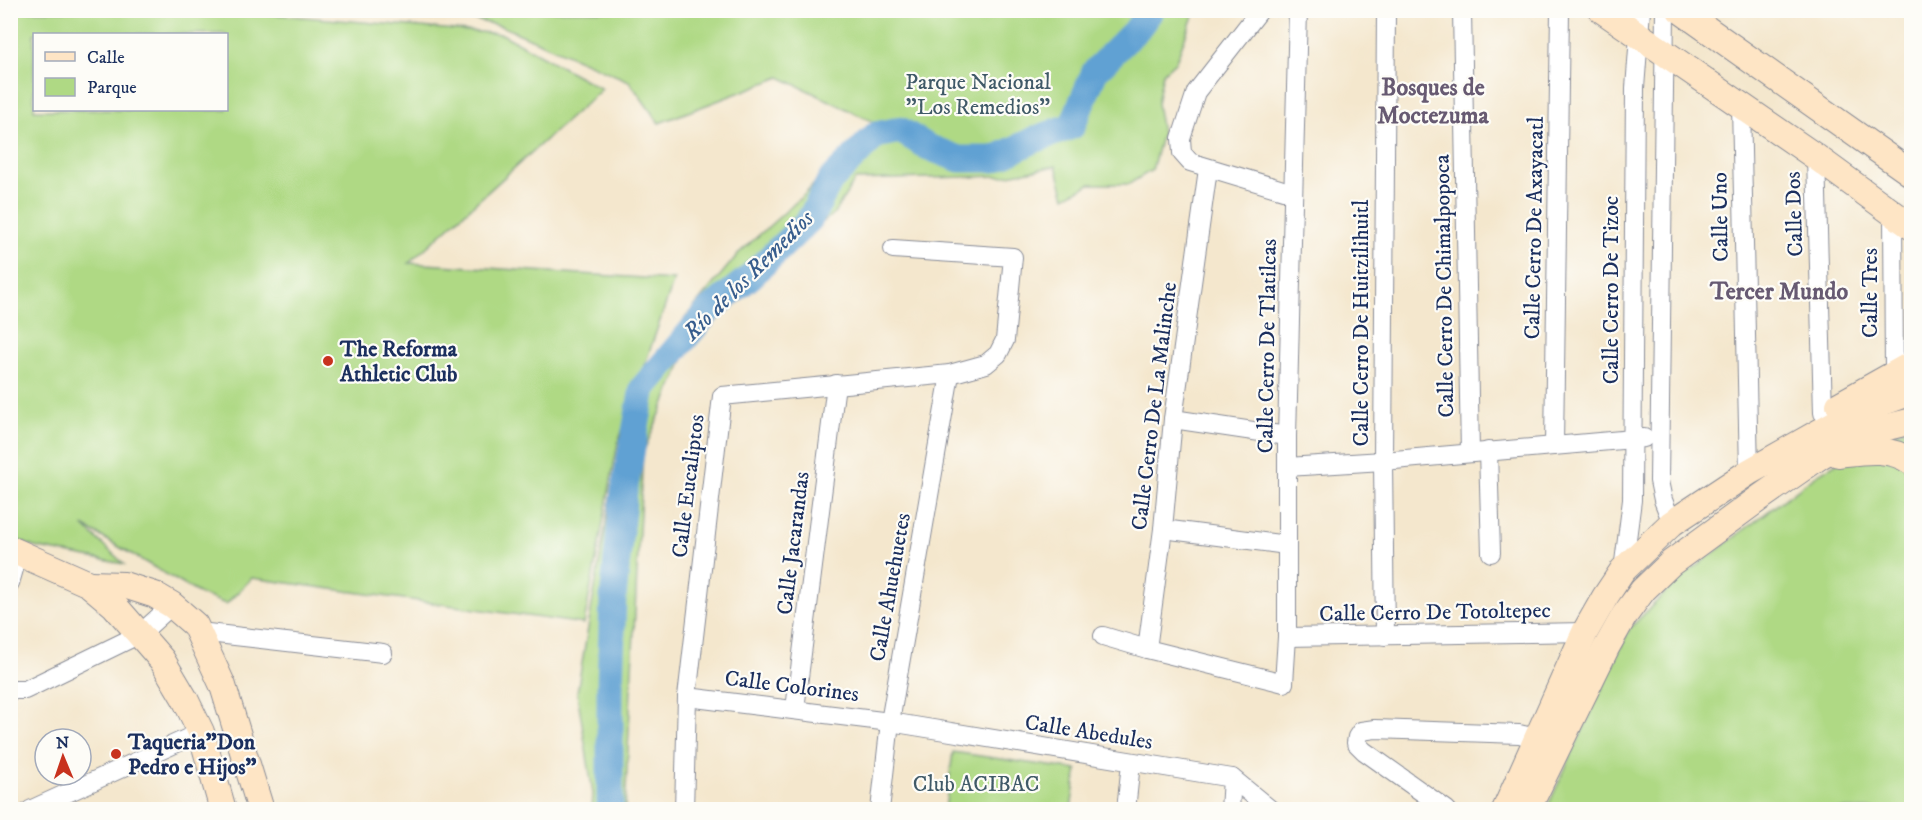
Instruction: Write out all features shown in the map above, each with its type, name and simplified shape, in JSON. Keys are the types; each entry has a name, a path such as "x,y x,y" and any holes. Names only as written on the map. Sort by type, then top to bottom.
{"main road":[{"path":"1602,10 1640,23 1664,51 1816,156 1902,220"},
{"path":"1680,10 1911,174"},
{"path":"1796,444 1803,432 1823,413 1906,376"},
{"path":"1505,810 1585,632 1623,570 1672,523 1749,472 1855,412 1906,376"},
{"path":"1527,810 1606,648 1624,616 1643,590 1671,563 1761,496 1820,456 1872,430 1911,421"},
{"path":"1820,456 1868,450 1887,451 1911,462"},
{"path":"15,551 89,584 114,606 162,660 201,732 223,810"},
{"path":"89,584 124,585 155,595 172,605 195,625 235,718 261,810"},
{"path":"185,699 223,686"}],"street":[{"path":"1260,10 1196,92 1181,138 1182,153 1190,162 1208,169 1293,193"},
{"name":"Calle Cerro De Tlatilcas","path":"1147,649 1284,683 1287,637 1287,436 1298,10"},
{"name":"Calle Cerro De Huitzilihuitl","path":"1385,636 1383,461 1386,10"},
{"name":"Calle Cerro De Chimalpopoca","path":"1462,10 1479,452 1491,554"},
{"name":"Calle Cerro De Axayacatl","path":"1554,446 1560,10"},
{"path":"1665,10 1659,481 1672,523"},
{"name":"Calle Cerro De Tizoc","path":"1623,570 1632,500 1634,439 1635,88 1640,23"},
{"name":"Calle Uno","path":"1741,105 1749,472"},
{"name":"Calle Dos","path":"1816,156 1823,413"},
{"name":"Calle Cerro De La Malinche","path":"1147,649 1163,529 1173,419 1208,169"},
{"name":"Calle Tres","path":"1902,220 1906,376"},
{"name":"Calle Eucaliptos","path":"684,810 687,697 722,396 950,374 986,364 998,354 1005,340 1013,257 893,249"},
{"name":"Calle Ahuehuetes","path":"880,810 890,722 950,374"},
{"name":"Calle Jacarandas","path":"795,709 836,384"},
{"path":"1173,419 1287,436"},
{"path":"1287,467 1660,437"},
{"path":"1163,529 1287,545"},
{"path":"10,583 15,551"},
{"path":"10,690 25,690 140,634 172,605"},
{"path":"199,632 383,654"},
{"name":"Calle Cerro De Totoltepec","path":"1287,637 1585,632"},
{"path":"1103,636 1147,649"},
{"name":"Calle Colorines","path":"687,697 890,722"},
{"name":"Calle Abedules","path":"890,722 1232,778"},
{"path":"1447,810 1356,744 1361,731 1375,729 1519,734 1537,738"},
{"path":"30,810 201,732"},
{"path":"1126,810 1131,763"},
{"path":"1230,810 1232,778"},
{"path":"1232,778 1271,810"}],"green space":[{"name":"The Reforma Athletic Club","path":"17,11 233,11 502,34 602,89 409,263 674,280 618,443 584,624 252,578 226,604 200,594 83,526 124,564 34,547 11,537 10,64"},
{"name":"Parque Nacional \"Los Remedios\"","path":"434,11 1195,11 1176,61 1163,73 1157,103 1162,133 1152,170 1129,184 1090,184 1065,197 1056,166 1003,176 855,180 834,213 788,251 688,349 643,453 625,809 592,809 593,794 577,692 610,500 643,376 689,313 739,253 805,194 839,156 890,130 780,77 659,123 629,81 501,26"},
{"path":"1911,428 1911,809 1546,810 1630,628 1678,580 1815,476 1883,435"},
{"name":"Club ACIBAC","path":"953,752 1077,770 1071,809 945,809"}],"waterway":[{"name":"Río de los Remedios","path":"610,810 613,598 624,492 643,388 709,310 750,277 810,219 830,181 876,135 900,130 928,147 959,159 994,159 1034,140 1072,126 1095,71 1138,28 1151,10"}],"place":[{"name":"The Reforma Athletic Club","path":"328,361"},
{"name":"Taqueria\"Don Pedro e Hijos\"","path":"116,754"}],"district":[{"name":"Bosques de Moctezuma","path":"1433,101"},
{"name":"Tercer Mundo","path":"1779,291"}]}
